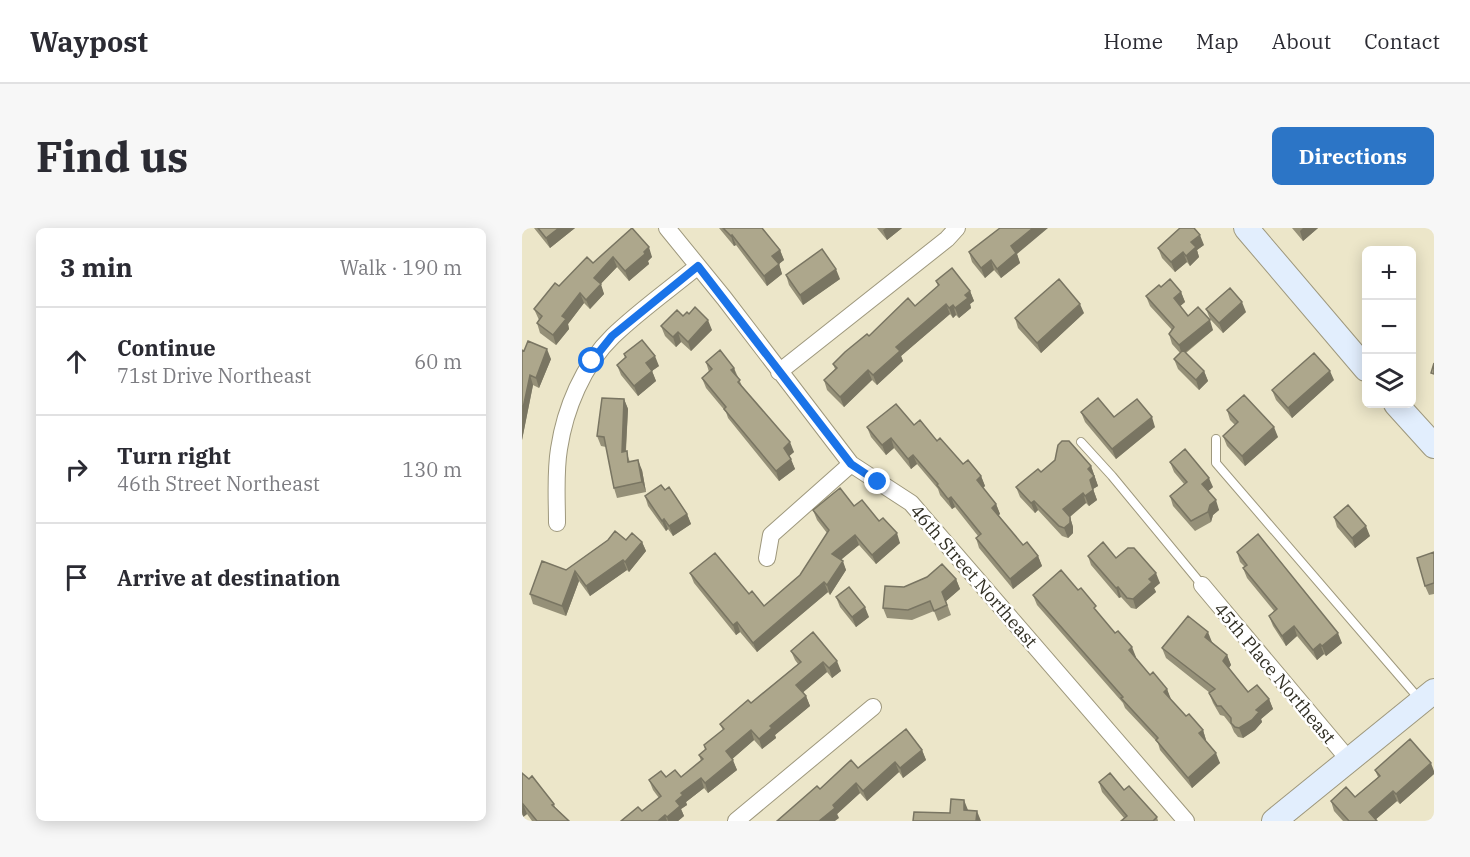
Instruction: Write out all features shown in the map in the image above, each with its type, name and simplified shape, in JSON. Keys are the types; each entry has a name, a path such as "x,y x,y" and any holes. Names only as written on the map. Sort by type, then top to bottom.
{"street":[{"name":"46th Street Northeast","path":"667,228 724,298 851,464 911,503 1186,821"},
{"path":"1246,228 1362,364"},
{"path":"779,372 947,232"},
{"path":"557,523 558,451 566,416 575,392 592,361 612,336 698,266"},
{"path":"1400,408 1434,446"},
{"path":"767,558 771,535 851,464"},
{"name":"45th Place Northeast","path":"1202,585 1349,760"},
{"path":"1274,821 1428,696"},
{"path":"736,821 873,707"}],"lane":[{"path":"1216,439 1215,463 1428,696"},
{"path":"1082,442 1202,585"}],"building":[{"path":"538,228 559,228 546,238"},
{"path":"632,228 649,247 644,252 645,254 625,271 613,257 594,278 601,284 586,300 580,293 562,316 566,319 553,335 537,323 542,316 534,309 555,283 559,286 587,257 593,263"},
{"path":"723,228 762,228 780,250 772,256 779,264 764,276 732,235"},
{"path":"1000,228 1033,228 1011,246 1016,253 997,269 991,260 981,268 969,252"},
{"path":"1180,228 1194,228 1200,235 1191,242 1196,247 1186,256 1183,252 1171,262 1158,248"},
{"path":"822,249 836,269 800,295 786,275"},
{"path":"952,268 970,291 965,295 968,298 955,308 953,305 949,308 946,304 896,347 900,351 873,375 868,370 840,397 824,380 837,368 833,364 867,334 869,336 908,298 915,306 939,285 936,281"},
{"path":"1059,279 1080,304 1037,343 1015,318"},
{"path":"1170,279 1181,292 1174,298 1188,316 1198,307 1210,320 1179,345 1169,334 1174,327 1146,296"},
{"path":"1230,288 1242,302 1219,323 1206,309"},
{"path":"695,307 708,320 688,342 678,332 673,337 661,326 677,310 683,316 687,312 689,314"},
{"path":"642,340 655,356 646,363 652,371 634,386 617,365 626,357 624,354"},
{"path":"528,341 547,349 536,378 530,375 522,413 522,350 524,351"},
{"path":"720,350 734,368 731,370 740,380 738,382 790,442 784,448 791,459 776,471 724,409 726,407 702,378 712,369 706,362"},
{"path":"1183,350 1204,371 1196,380 1174,359"},
{"path":"1314,353 1330,371 1288,408 1272,390"},
{"path":"1244,395 1274,427 1242,456 1223,436 1238,422 1227,410"},
{"path":"602,398 624,399 622,452 627,451 628,462 638,460 642,482 614,488 604,437 597,436"},
{"path":"1098,398 1114,417 1137,399 1152,417 1112,449 1081,412"},
{"path":"896,404 914,425 920,420 937,441 940,438 963,464 968,460 981,476 977,480 996,504 992,508 1023,545 1027,542 1038,556 1010,579 976,538 981,534 951,497 948,499 913,455 908,459 891,438 882,445 867,427"},
{"path":"1062,441 1069,441 1091,466 1088,469 1094,476 1090,480 1093,490 1085,496 1083,493 1063,509 1070,517 1070,523 1064,528 1059,526 1034,501 1031,503 1016,487 1038,469 1041,472 1055,460 1058,445"},
{"path":"1185,449 1209,478 1202,484 1216,500 1210,505 1208,512 1191,521 1170,496 1187,482 1170,462"},
{"path":"661,485 665,490 669,487 687,514 669,526 664,519 662,521 645,496"},
{"path":"840,488 854,506 862,500 879,521 883,518 897,533 872,555 855,535 832,554 843,561 827,585 824,582 753,643 737,622 733,625 690,573 715,553 749,594 752,591 764,606 800,575 829,530 813,510"},
{"path":"1348,505 1366,526 1352,538 1334,517"},
{"path":"615,531 626,540 632,533 642,542 625,562 623,560 586,586 575,571 562,606 530,594 542,561 566,570 608,540"},
{"path":"1258,534 1338,633 1322,646 1320,644 1313,650 1294,626 1282,636 1269,616 1277,609 1243,568 1247,565 1237,552"},
{"path":"1103,542 1116,558 1128,548 1134,548 1156,573 1149,579 1152,582 1133,599 1127,598 1118,587 1116,588 1088,556"},
{"path":"1434,552 1434,583 1425,586 1417,558"},
{"path":"942,564 956,579 942,592 947,605 934,611 930,601 908,610 883,608 885,586 904,587 927,577"},
{"path":"1061,570 1078,590 1081,588 1115,633 1118,631 1132,647 1129,650 1150,675 1153,672 1167,689 1164,692 1186,716 1189,714 1203,730 1199,733 1216,753 1188,778 1156,740 1158,738 1033,595"},
{"path":"849,587 865,607 852,617 836,597"},
{"path":"1188,616 1208,632 1205,637 1227,655 1223,661 1248,692 1257,685 1269,699 1256,710 1259,712 1252,720 1239,728 1231,723 1231,718 1221,706 1217,706 1209,693 1215,689 1162,648"},
{"path":"813,632 837,661 829,668 823,662 796,685 806,696 770,726 772,728 759,739 751,730 726,751 733,760 705,783 701,778 681,793 683,795 676,801 680,806 667,817 665,815 658,821 621,821 638,807 642,811 661,796 649,780 661,771 666,777 675,770 681,777 703,759 699,755 706,749 704,745 724,729 720,724 748,700 751,703 801,662 791,651"},
{"path":"906,729 922,750 900,768 895,762 863,791 856,783 833,805 835,808 819,821 777,821 817,786 820,789 851,760 858,768"},
{"path":"1410,739 1431,763 1396,794 1393,791 1369,812 1377,821 1349,821 1331,801 1346,787 1355,797 1380,776 1375,770"},
{"path":"522,773 529,779 532,776 554,804 552,805 569,821 537,821 523,804 522,806"},
{"path":"1110,773 1124,790 1129,786 1157,817 1153,821 1121,821 1127,816 1099,782"},
{"path":"951,799 964,800 964,810 977,811 976,821 913,821 914,812 950,813"}],"route":[{"path":"592,361 612,336 698,266 851,464 878,482"}]}
